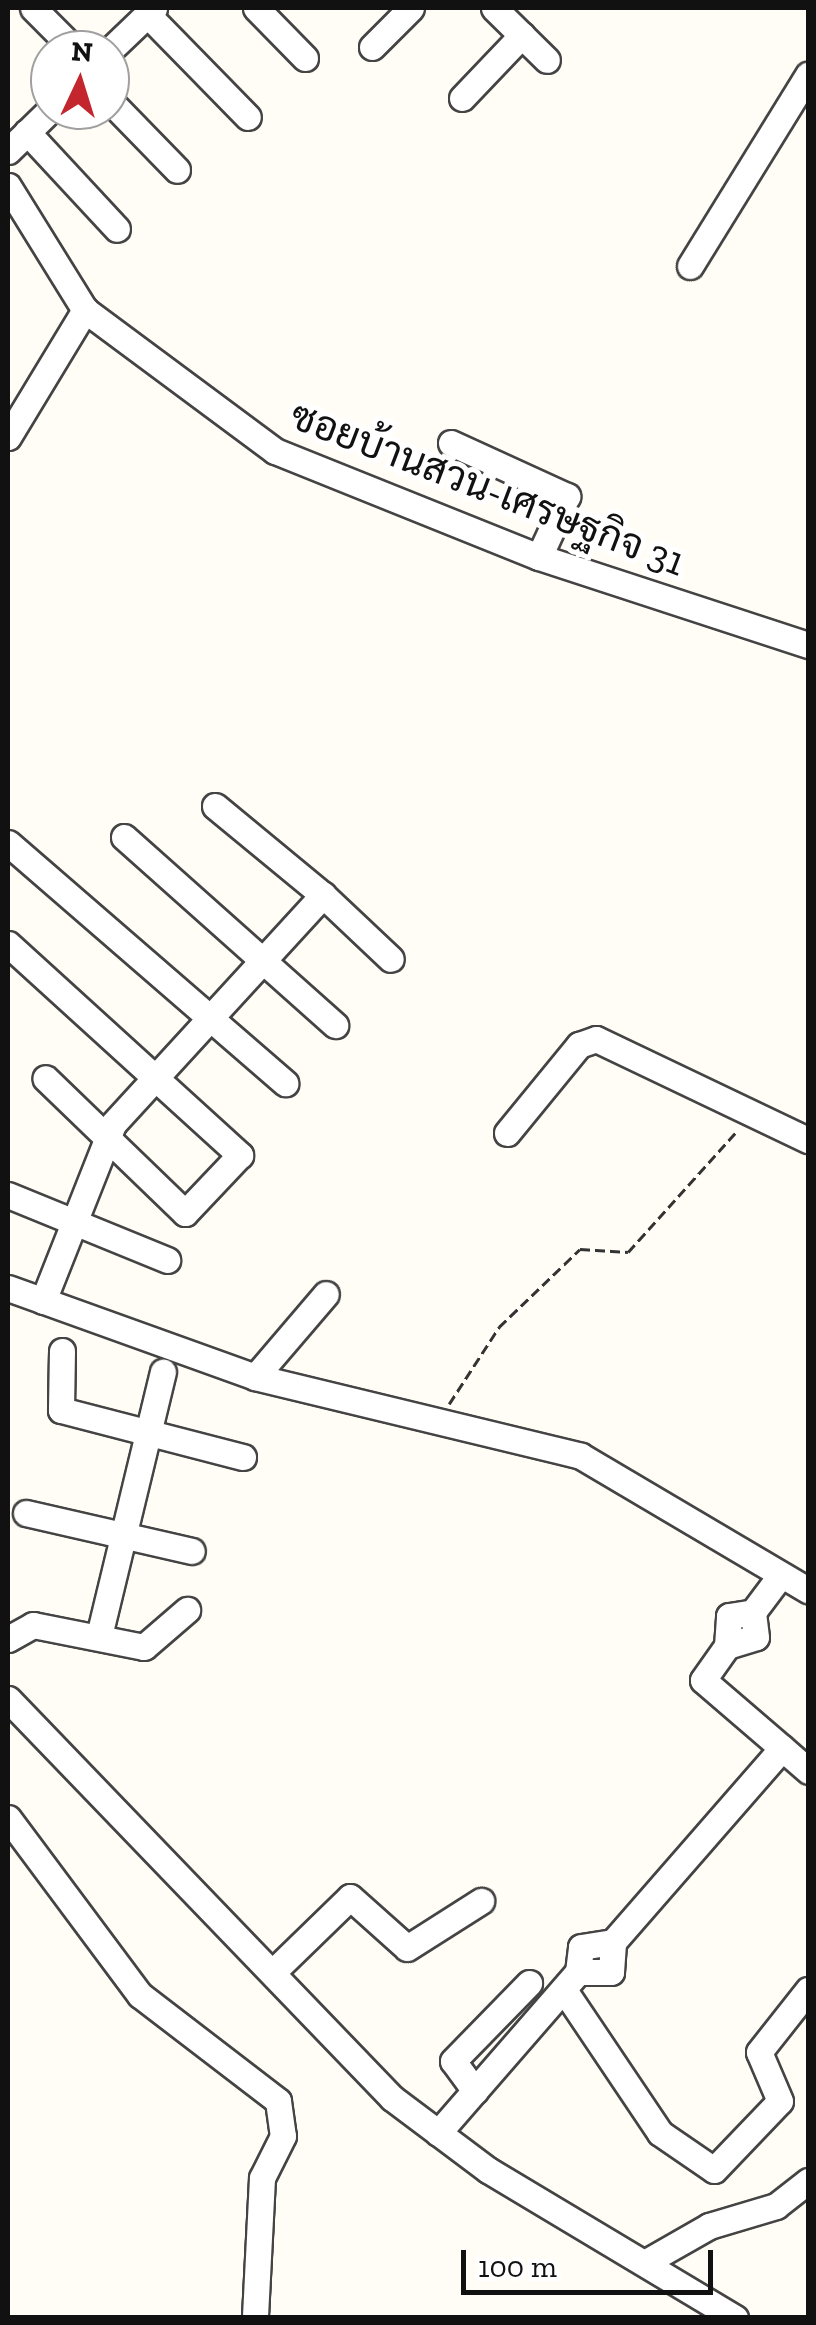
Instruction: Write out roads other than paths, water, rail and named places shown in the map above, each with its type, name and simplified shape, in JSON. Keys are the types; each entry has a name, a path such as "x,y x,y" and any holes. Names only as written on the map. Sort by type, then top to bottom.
{"street":[{"path":"33,8 55,30"},
{"path":"256,8 305,58"},
{"path":"372,47 411,8"},
{"path":"494,8 547,60"},
{"path":"130,30 150,11 248,117"},
{"path":"462,98 522,35"},
{"path":"690,266 808,75"},
{"path":"130,121 178,170"},
{"path":"8,152 30,129"},
{"path":"27,132 116,229"},
{"name":"ซอยบ้านสวน-เศรษฐกิจ 31","path":"8,186 85,310 275,451 539,557 808,645"},
{"path":"8,437 85,310"},
{"path":"451,442 567,496 539,557"},
{"path":"214,806 323,896 390,959"},
{"path":"124,838 335,1026"},
{"path":"8,843 285,1082"},
{"path":"43,1301 107,1139 156,1078 323,896"},
{"path":"8,944 240,1155 185,1213 44,1078"},
{"path":"507,1134 587,1040 754,1110 808,1140"},
{"path":"8,1195 167,1260"},
{"path":"8,1288 254,1377 440,1418 582,1456 808,1590"},
{"path":"254,1377 326,1294"},
{"path":"62,1351 61,1410 148,1436 244,1457"},
{"path":"99,1636 164,1372"},
{"path":"26,1513 192,1551"},
{"path":"780,1576 753,1612 756,1637 726,1646 704,1683 808,1771"},
{"path":"8,1638 33,1625 144,1647 188,1610"},
{"path":"8,1699 276,1968 392,2098 438,2133 735,2318"},
{"path":"438,2133 571,1981 611,1972 613,1942 782,1748"},
{"path":"8,1818 140,1995 278,2101 283,2136 262,2178 255,2318"},
{"path":"276,1968 350,1897 407,1948 482,1901"},
{"path":"571,1981 660,2133 714,2170 780,2101 759,2052 808,1990"},
{"path":"475,2091 453,2062 530,1983"},
{"path":"646,2262 709,2226 776,2206 808,2181"}]}
